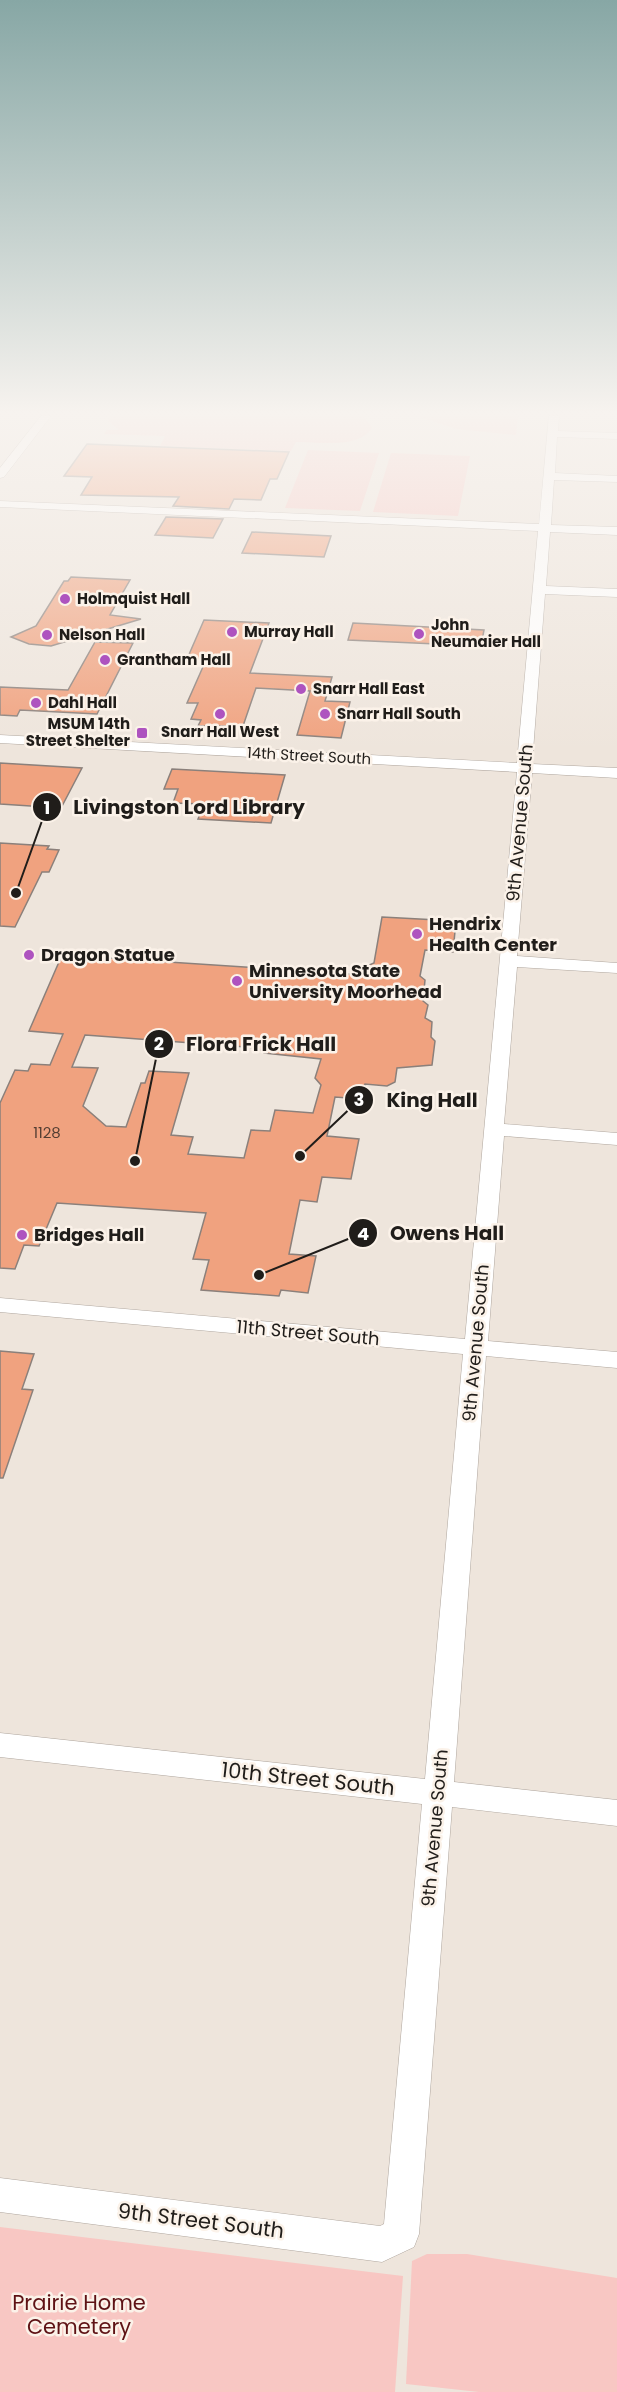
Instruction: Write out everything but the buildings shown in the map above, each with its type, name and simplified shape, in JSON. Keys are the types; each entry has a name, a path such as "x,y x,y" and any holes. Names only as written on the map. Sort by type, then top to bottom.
{"street":[{"path":"537,528 617,531"},
{"name":"9th Avenue South","path":"401,2235 545,528"},
{"path":"540,590 617,593"},
{"name":"14th Street South","path":"0,738 617,773"},
{"path":"508,961 617,968"},
{"path":"494,1130 617,1139"},
{"name":"11th Street South","path":"0,1305 617,1360"},
{"name":"10th Street South","path":"0,1745 617,1813"},
{"name":"9th Street South","path":"0,2195 381,2244 401,2235"}],"green space":[{"name":"Prairie Home Cemetery","path":"0,2227 403,2276 395,2392 0,2392"},
{"path":"427,2254 467,2254 617,2278 617,2392 479,2392 406,2384 412,2261"}],"place":[{"name":"Holmquist Hall","path":"65,599"},
{"name":"Murray Hall","path":"232,632"},
{"name":"John Neumaier Hall","path":"419,634"},
{"name":"Nelson Hall","path":"47,635"},
{"name":"Grantham Hall","path":"105,660"},
{"name":"Snarr Hall East","path":"301,689"},
{"name":"Dahl Hall","path":"36,703"},
{"name":"Snarr Hall West","path":"220,714"},
{"name":"Snarr Hall South","path":"325,714"},
{"name":"MSUM 14th Street Shelter","path":"142,733"},
{"name":"Livingston Lord Library","path":"16,893"},
{"name":"Hendrix Health Center","path":"417,934"},
{"name":"Dragon Statue","path":"29,955"},
{"name":"Minnesota State University Moorhead","path":"237,981"},
{"name":"King Hall","path":"300,1156"},
{"name":"Flora Frick Hall","path":"135,1161"},
{"name":"Bridges Hall","path":"22,1235"},
{"name":"Owens Hall","path":"259,1275"}]}
